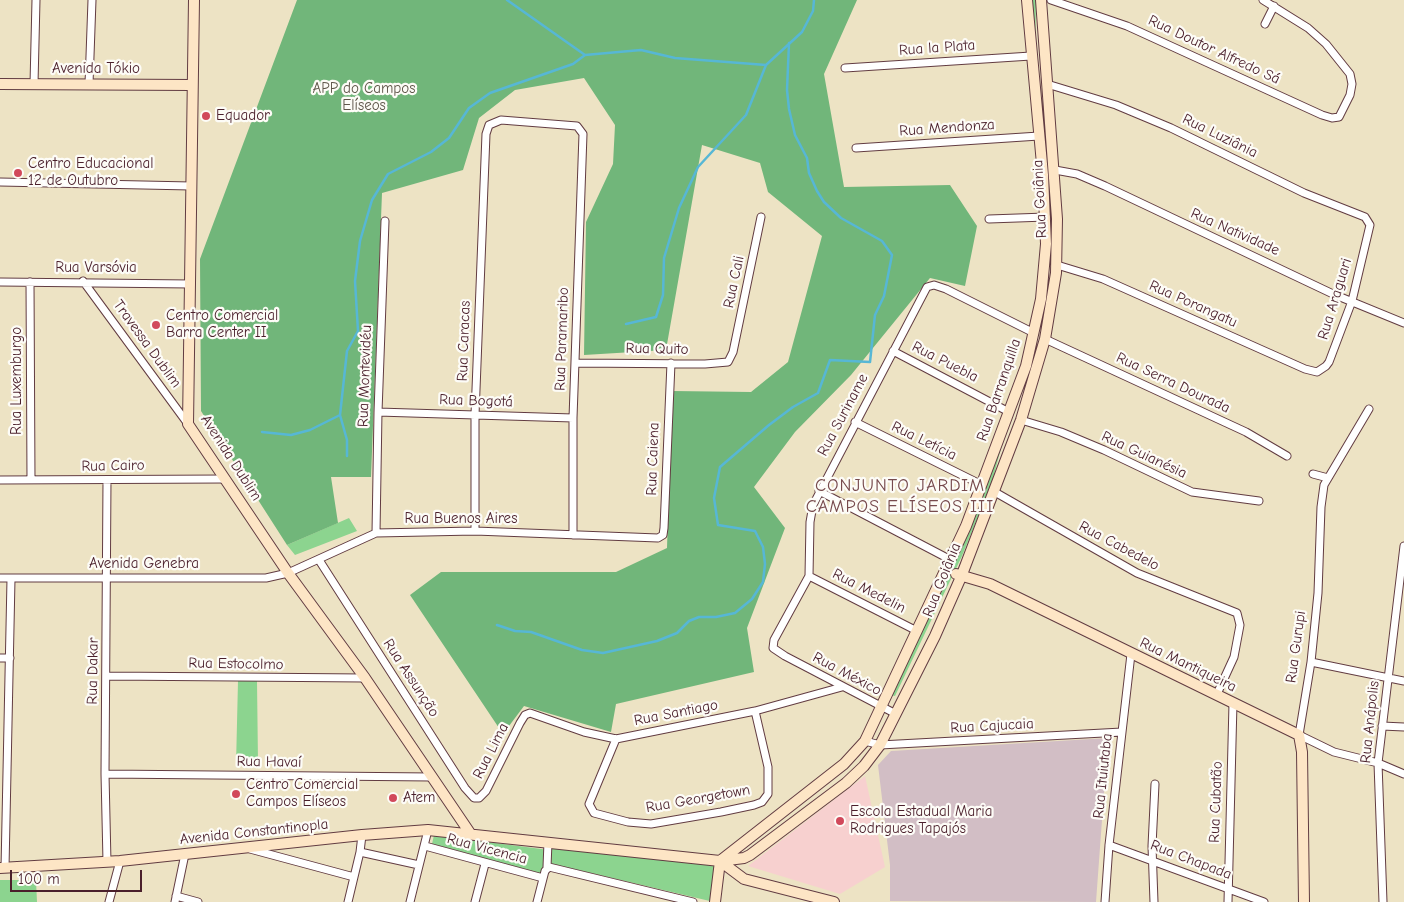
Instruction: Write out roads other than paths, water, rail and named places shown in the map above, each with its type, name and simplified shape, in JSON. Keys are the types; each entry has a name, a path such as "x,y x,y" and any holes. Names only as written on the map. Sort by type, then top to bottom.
{"street":[{"path":"34,84 36,0"},
{"path":"89,84 92,0"},
{"name":"Avenida Dublim","path":"194,0 188,424 288,573 365,678 470,833"},
{"name":"Rua Barranquilla","path":"881,707 966,526 1026,366 1034,333 1045,272 1046,217 1027,0"},
{"name":"Rua Goiânia","path":"720,861 744,858 750,855 846,783 864,766 880,745 935,636 961,577 1021,420 1045,339 1056,269 1054,170 1041,0"},
{"name":"Rua Doutor Alfredo Sá","path":"1050,0 1127,26 1322,115 1336,118 1342,114 1350,96 1352,84 1350,74 1326,44 1308,28 1274,6"},
{"path":"1263,0 1274,6 1265,24"},
{"name":"Rua la Plata","path":"844,68 1031,56"},
{"name":"Avenida Tókio","path":"0,84 192,85"},
{"name":"Rua Luziânia","path":"1047,84 1116,105 1171,128 1304,193 1365,217 1369,221 1369,228"},
{"name":"Rua Caracas","path":"474,530 474,415 486,134 489,126 497,121 577,126 583,134 582,143"},
{"name":"Rua Mendonza","path":"856,148 1039,136"},
{"name":"Rua Paramaribo","path":"573,535 573,418 582,143"},
{"name":"Rua Natividade","path":"1054,170 1077,174 1105,186 1352,301 1404,323"},
{"path":"0,182 192,186"},
{"name":"Rua Cali","path":"733,352 762,217"},
{"path":"989,219 1046,217"},
{"name":"Rua Montevidéu","path":"376,533 384,221"},
{"name":"Rua Araguari","path":"1317,372 1329,362 1352,301 1369,228"},
{"path":"1045,272 1056,269"},
{"name":"Rua Porangatu","path":"1056,269 1103,279 1305,369 1317,372"},
{"name":"Rua Varsóvia","path":"0,282 83,281 191,284"},
{"name":"Travessa Dublim","path":"83,281 188,424"},
{"name":"Rua Luxemburgo","path":"30,282 31,480"},
{"name":"Rua Suriname","path":"785,656 774,650 773,642 809,576 810,522 813,505 855,422 929,286 946,289 1034,333"},
{"name":"Rua Serra Dourada","path":"1045,339 1246,432 1287,456"},
{"name":"Rua Puebla","path":"893,351 1009,412"},
{"name":"Rua Quito","path":"575,363 723,364 728,362 733,352"},
{"name":"Rua Caiena","path":"642,539 658,538 664,532 671,363"},
{"name":"Rua Gurupi","path":"1304,902 1302,752 1299,736 1311,662 1320,579 1321,507 1324,485 1369,408"},
{"name":"Rua Bogotá","path":"378,412 573,418"},
{"name":"Rua Guianésia","path":"1021,420 1061,432 1104,450 1192,492 1259,502"},
{"name":"Rua Letícia","path":"855,422 982,485"},
{"path":"1313,474 1328,478"},
{"name":"Rua Cairo","path":"0,480 226,479"},
{"name":"Rua Dakar","path":"107,480 105,774 107,862"},
{"path":"819,491 949,565"},
{"name":"Rua Cabedelo","path":"994,491 1125,567 1237,613 1240,624 1234,657 1217,694"},
{"path":"966,526 978,532"},
{"name":"Rua Buenos Aires","path":"288,573 376,533 474,530 642,539"},
{"name":"Rua Anápolis","path":"1383,902 1378,763 1404,546"},
{"name":"Rua Assunção","path":"319,560 465,788 471,796 476,798 486,791"},
{"name":"Rua Mantiqueira","path":"949,565 961,577 990,584 1299,736 1334,752 1378,763 1404,774"},
{"name":"Avenida Genebra","path":"0,578 266,578 288,573"},
{"name":"Rua Medelin","path":"809,576 917,631"},
{"path":"3,868 8,756 10,578"},
{"name":"Rua Ituiutaba","path":"1106,902 1109,845 1131,654"},
{"name":"Rua México","path":"785,656 896,714"},
{"path":"0,658 10,658"},
{"path":"1311,662 1404,681"},
{"name":"Rua Estocolmo","path":"107,676 365,678"},
{"name":"Rua Santiago","path":"520,723 525,715 534,713 584,732 616,739 755,711 842,687"},
{"name":"Rua Cubatão","path":"1228,902 1233,704"},
{"path":"715,902 720,861 844,764 864,741 881,707"},
{"name":"Rua Georgetown","path":"616,739 592,797 590,808 597,815 628,822 651,824 721,812 762,802 768,794 770,780 755,711"},
{"name":"Rua Lima","path":"486,791 520,723"},
{"path":"1382,726 1404,727"},
{"name":"Rua Cajucaia","path":"864,741 880,745 1122,732"},
{"path":"0,756 8,756"},
{"name":"Rua Havaí","path":"105,774 432,777"},
{"path":"1154,902 1152,860 1155,784"},
{"path":"410,902 428,830"},
{"name":"Avenida Constantinopla","path":"3,868 120,861 362,835 428,830 720,861"},
{"path":"348,902 360,852 362,835"},
{"path":"537,902 547,867 548,842"},
{"name":"Rua Chapada","path":"1109,845 1264,902"},
{"name":"Rua Vicencia","path":"425,846 485,864 543,878"},
{"path":"246,848 354,877"},
{"path":"360,852 419,865"},
{"path":"185,854 175,899 198,902"},
{"path":"109,902 120,861"},
{"path":"720,861 744,879 834,902"},
{"path":"475,902 485,864"},
{"path":"547,867 566,870 693,902"}],"waterway":[{"path":"507,0 585,55"},
{"path":"626,324 656,317 663,295 664,258 679,208 698,167 746,115 766,65 802,32 813,11 814,0"},
{"path":"497,625 515,631 531,632 582,650 603,653 657,641 677,633 689,621 699,617 716,617 735,613 752,599 763,582 765,564 763,547 755,531 718,525 714,498 720,467 769,425 793,407 818,393 830,360 870,362 875,315 884,296 892,255 882,241 841,218 824,202 817,191 809,173 807,158 795,135 789,109 787,90 789,43"},
{"path":"347,456 347,440 340,415 347,351 358,331 355,281 360,241 372,200 388,174 431,152 449,138 469,108 490,93 573,64 585,55 641,50 675,58 766,65"},
{"path":"262,432 291,435 310,430 340,415"}],"place":[{"name":"Equador","path":"206,116"},
{"name":"Centro Educacional 12 de Outubro","path":"18,173"},
{"name":"Centro Comercial Barra Center II","path":"156,325"},
{"name":"Centro Comercial Campos Elíseos","path":"236,794"},
{"name":"Atem","path":"393,798"},
{"name":"Escola Estadual Maria Rodrigues Tapajós","path":"840,821"}],"district":[{"name":"CONJUNTO JARDIM CAMPOS ELÍSEOS III","path":"900,496"}],"park label":[{"name":"APP do Campos Elíseos","path":"364,98"}]}
